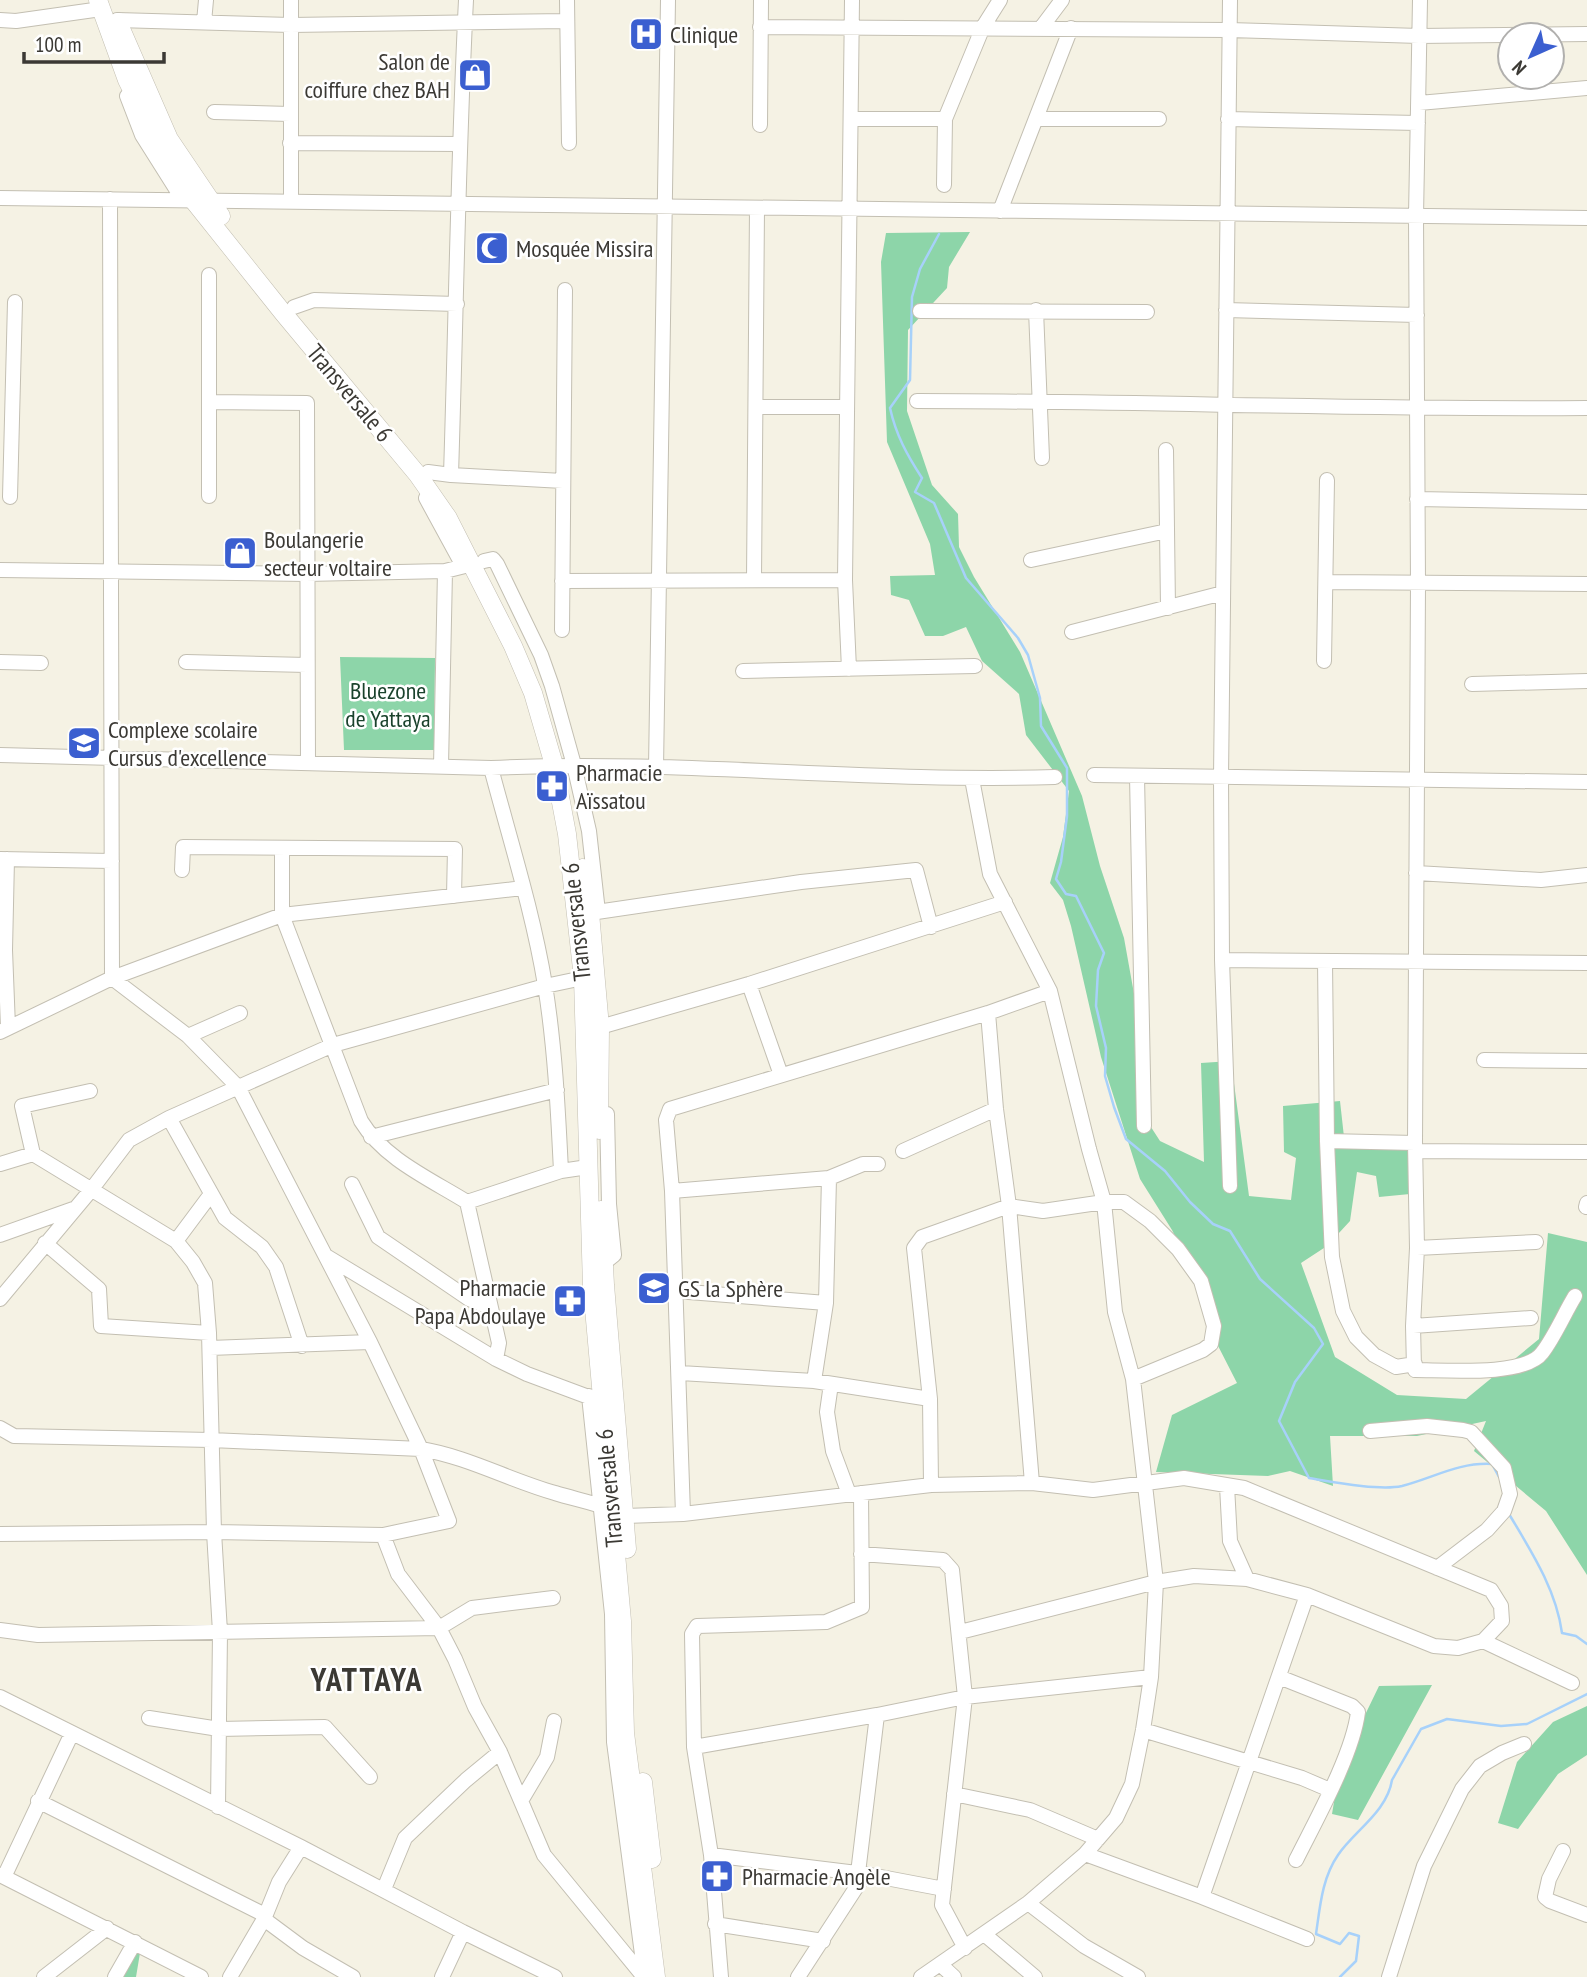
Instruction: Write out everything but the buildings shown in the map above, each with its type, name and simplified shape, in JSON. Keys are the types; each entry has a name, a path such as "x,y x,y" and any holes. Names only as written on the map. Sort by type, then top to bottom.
{"main road":[{"name":"Transversale 6","path":"99,4 117,20 195,200 294,307 428,471 458,515 473,564 536,657 565,765 594,912 603,1026 592,1286 595,1399 612,1510 667,1977"},
{"name":"Transversale 6","path":"99,4 127,80 160,146 195,200 418,475 448,518 513,646 565,765 567,834 583,978 604,1263 619,1704 625,1733 631,1830 656,1977"}],"street":[{"path":"204,22 206,0"},
{"path":"290,0 291,202"},
{"path":"451,475 457,304 457,204 466,0"},
{"path":"567,0 569,143"},
{"path":"656,768 668,0"},
{"path":"760,125 761,0"},
{"path":"849,669 845,580 852,0"},
{"path":"944,185 945,119 983,27 1000,0"},
{"path":"1041,28 1062,0"},
{"path":"1230,0 1221,777 1222,960 1230,1186"},
{"path":"1420,0 1416,216 1418,584 1415,1147 1418,1248 1413,1326 1415,1370 1480,1372 1525,1364 1541,1355 1575,1296"},
{"path":"0,20 16,21 99,4"},
{"path":"117,20 290,25 567,21"},
{"path":"760,27 1229,30 1419,36 1587,34"},
{"path":"1000,211 1071,28"},
{"path":"1419,103 1587,88"},
{"path":"214,112 290,114"},
{"path":"851,119 945,119"},
{"path":"1036,119 1160,120"},
{"path":"1228,119 1418,123"},
{"path":"290,143 460,144"},
{"path":"0,198 1587,218"},
{"path":"110,200 112,978"},
{"path":"754,580 757,208"},
{"path":"209,275 209,496"},
{"path":"562,630 565,290"},
{"path":"294,307 314,300 457,304"},
{"path":"10,497 6,391 15,302"},
{"path":"1036,310 1042,458"},
{"path":"1226,310 1417,315"},
{"path":"920,311 1147,312"},
{"path":"917,401 1416,409 1587,408"},
{"path":"210,402 307,402 308,763"},
{"path":"756,407 847,407"},
{"path":"1166,450 1168,608"},
{"path":"428,471 451,475 563,481"},
{"path":"1324,661 1327,480"},
{"path":"1418,499 1587,502"},
{"path":"1031,561 1167,531"},
{"path":"0,569 306,574 446,571 473,564"},
{"path":"442,766 446,571"},
{"path":"562,582 845,580"},
{"path":"1326,582 1587,584"},
{"path":"1072,632 1223,593"},
{"path":"0,662 41,663"},
{"path":"186,662 307,665"},
{"path":"743,671 975,666"},
{"path":"1472,684 1587,681"},
{"path":"0,755 491,768 565,765 972,779 1055,776"},
{"path":"491,768 523,888 545,986 561,1171"},
{"path":"1094,775 1587,782"},
{"path":"1138,776 1144,1126"},
{"path":"920,1977 1028,1903 1085,1854 1116,1818 1132,1784 1143,1730 1151,1677 1156,1582 1133,1379 1115,1312 1104,1202 1050,991 990,874 972,779"},
{"path":"182,870 183,847 455,849 454,896"},
{"path":"282,848 282,915 361,1121 371,1137 387,1152 467,1202 499,1343 496,1359"},
{"path":"112,861 3,859 4,1029 112,978 282,915 523,888"},
{"path":"594,912 801,882 916,870 931,927"},
{"path":"1416,873 1541,880 1587,876"},
{"path":"603,1026 749,984 1005,902"},
{"path":"1222,960 1587,963"},
{"path":"1325,961 1327,1141 1332,1258 1343,1311 1356,1337 1374,1355 1396,1367 1415,1363"},
{"path":"0,1534 214,1532 383,1535 449,1521 421,1449 370,1342 239,1087 188,1036 112,978"},
{"path":"0,1299 129,1140 169,1118 333,1045 545,986 583,978"},
{"path":"749,984 781,1075"},
{"path":"683,1514 680,1373 666,1120 670,1109 988,1013 1050,991"},
{"path":"188,1036 240,1013"},
{"path":"988,1013 996,1109 1009,1206 1032,1483"},
{"path":"1484,1060 1587,1061"},
{"path":"371,1137 556,1090"},
{"path":"90,1091 22,1106 33,1154 176,1241 205,1283 220,1632 218,1807"},
{"path":"903,1151 996,1109"},
{"path":"169,1118 225,1218 262,1247 276,1267 302,1346"},
{"path":"1327,1141 1415,1147 1587,1152"},
{"path":"0,1164 33,1154"},
{"path":"467,1202 598,1159"},
{"path":"672,1191 829,1178 863,1164 878,1164"},
{"path":"814,1381 827,1303 829,1178"},
{"path":"352,1184 378,1237 469,1299 491,1308"},
{"path":"176,1241 211,1194"},
{"path":"931,1485 930,1399 915,1248 922,1237 1009,1206 1043,1211 1104,1202 1124,1202 1150,1221 1178,1250 1201,1281 1214,1326 1211,1344 1203,1350 1133,1379"},
{"path":"0,1235 74,1209"},
{"path":"1418,1248 1535,1242"},
{"path":"45,1243 99,1289 101,1326 209,1341 302,1346 370,1342"},
{"path":"325,1255 496,1359 527,1374 595,1399"},
{"path":"676,1291 827,1303"},
{"path":"1413,1326 1531,1318"},
{"path":"680,1373 814,1381 930,1399"},
{"path":"721,1977 711,1855 694,1747 692,1634 696,1626 826,1622 862,1607 861,1555 855,1493 834,1451 827,1412 831,1384"},
{"path":"1370,1431 1427,1426 1471,1432 1504,1468 1510,1494 1504,1511 1487,1530 1437,1568"},
{"path":"0,1428 14,1436 211,1440 421,1449 450,1454 554,1493 612,1510 683,1514 931,1485 1032,1483 1093,1490 1184,1478 1244,1488 1491,1590 1501,1606 1502,1621 1483,1641 1458,1648 1434,1646 1307,1595 1247,1579 1194,1576 1156,1582 960,1632"},
{"path":"1227,1486 1230,1541 1247,1579"},
{"path":"383,1535 398,1574 439,1628 475,1707 500,1752 544,1855 645,1977"},
{"path":"861,1555 943,1560 952,1570 965,1697 942,1905 965,1948"},
{"path":"1202,1897 1307,1595"},
{"path":"0,1630 38,1635 439,1628 472,1608 553,1598"},
{"path":"1483,1641 1572,1683"},
{"path":"694,1747 965,1697 1151,1677"},
{"path":"1279,1677 1352,1706 1358,1712 1356,1726 1330,1790 1296,1860"},
{"path":"0,1697 301,1846 463,1932 555,1977"},
{"path":"798,1977 823,1941 861,1874 877,1715"},
{"path":"149,1718 219,1728 325,1727 370,1777"},
{"path":"521,1801 547,1757 554,1721"},
{"path":"1143,1730 1302,1778 1330,1790"},
{"path":"72,1733 2,1876 201,1977"},
{"path":"1389,1977 1424,1866 1462,1789 1480,1766 1524,1744"},
{"path":"384,1889 405,1838 500,1752"},
{"path":"954,1794 1030,1810 1098,1839"},
{"path":"38,1801 264,1917 303,1948 353,1977"},
{"path":"631,1830 645,1977"},
{"path":"230,1977 264,1917 279,1882 301,1846"},
{"path":"1563,1851 1549,1878 1545,1897 1587,1914"},
{"path":"1085,1854 1307,1939"},
{"path":"711,1855 861,1874 944,1889"},
{"path":"1028,1903 1084,1946 1138,1977"},
{"path":"715,1924 823,1941"},
{"path":"44,1977 107,1928"},
{"path":"442,1977 463,1932"},
{"path":"984,1934 1035,1977"},
{"path":"115,1977 135,1942"},
{"path":"940,1964 954,1977"}],"green space":[{"path":"970,232 949,267 947,288 908,330 907,411 932,485 958,514 959,547 1020,652 1082,796 1100,866 1124,938 1138,1016 1149,1124 1160,1141 1204,1162 1201,1063 1231,1061 1249,1196 1291,1200 1296,1158 1284,1152 1283,1106 1340,1101 1344,1137 1411,1138 1410,1194 1379,1197 1376,1176 1357,1172 1350,1221 1327,1246 1301,1263 1335,1357 1397,1395 1466,1399 1539,1339 1548,1233 1587,1242 1587,1575 1546,1511 1474,1451 1486,1421 1417,1436 1330,1436 1333,1486 1290,1471 1268,1476 1156,1472 1172,1415 1237,1383 1214,1338 1200,1285 1172,1230 1140,1179 1101,1057 1071,926 1063,900 1050,883 1063,837 1069,791 1026,735 1019,694 982,661 966,627 943,636 925,636 909,600 891,595 890,576 935,575 930,544 887,442 881,262 886,233"},
{"name":"Bluezone de Yattaya","path":"340,657 435,658 434,750 344,750"},
{"path":"1432,1685 1358,1820 1332,1814 1338,1778 1349,1748 1379,1686"},
{"path":"1587,1706 1587,1755 1558,1774 1518,1829 1498,1823 1517,1762 1553,1722"},
{"path":"130,1950 140,1953 136,1977 115,1977"}],"waterway":[{"path":"939,234 920,269 912,297 910,380 890,408 895,427 922,478 915,492 934,503 966,578 1018,638 1028,655 1040,698 1041,726 1067,768 1067,816 1056,879 1066,894 1076,896 1104,953 1098,970 1096,1006 1106,1048 1105,1076 1126,1139 1165,1171 1190,1202 1213,1224 1230,1231 1260,1279 1314,1328 1323,1344 1295,1382 1279,1421 1309,1478 1392,1487 1480,1464 1492,1464 1499,1477"},
{"path":"1509,1514 1548,1586 1562,1633 1576,1636 1587,1644"},
{"path":"1340,1977 1356,1961 1359,1936 1349,1933 1340,1944 1316,1934 1325,1883 1338,1855 1384,1802 1392,1780 1421,1729 1447,1719 1501,1726 1527,1724 1587,1694"}],"place":[{"name":"Clinique","path":"646,34"},
{"name":"Salon de coiffure chez BAH","path":"475,75"},
{"name":"Mosquée Missira","path":"492,248"},
{"name":"Boulangerie secteur voltaire","path":"240,553"},
{"name":"Complexe scolaire Cursus d'excellence","path":"84,743"},
{"name":"Pharmacie Aïssatou","path":"552,786"},
{"name":"GS la Sphère","path":"654,1288"},
{"name":"Pharmacie Papa Abdoulaye","path":"570,1301"},
{"name":"Pharmacie Angèle","path":"717,1876"}],"district":[{"name":"YATTAYA","path":"367,1679"}]}
